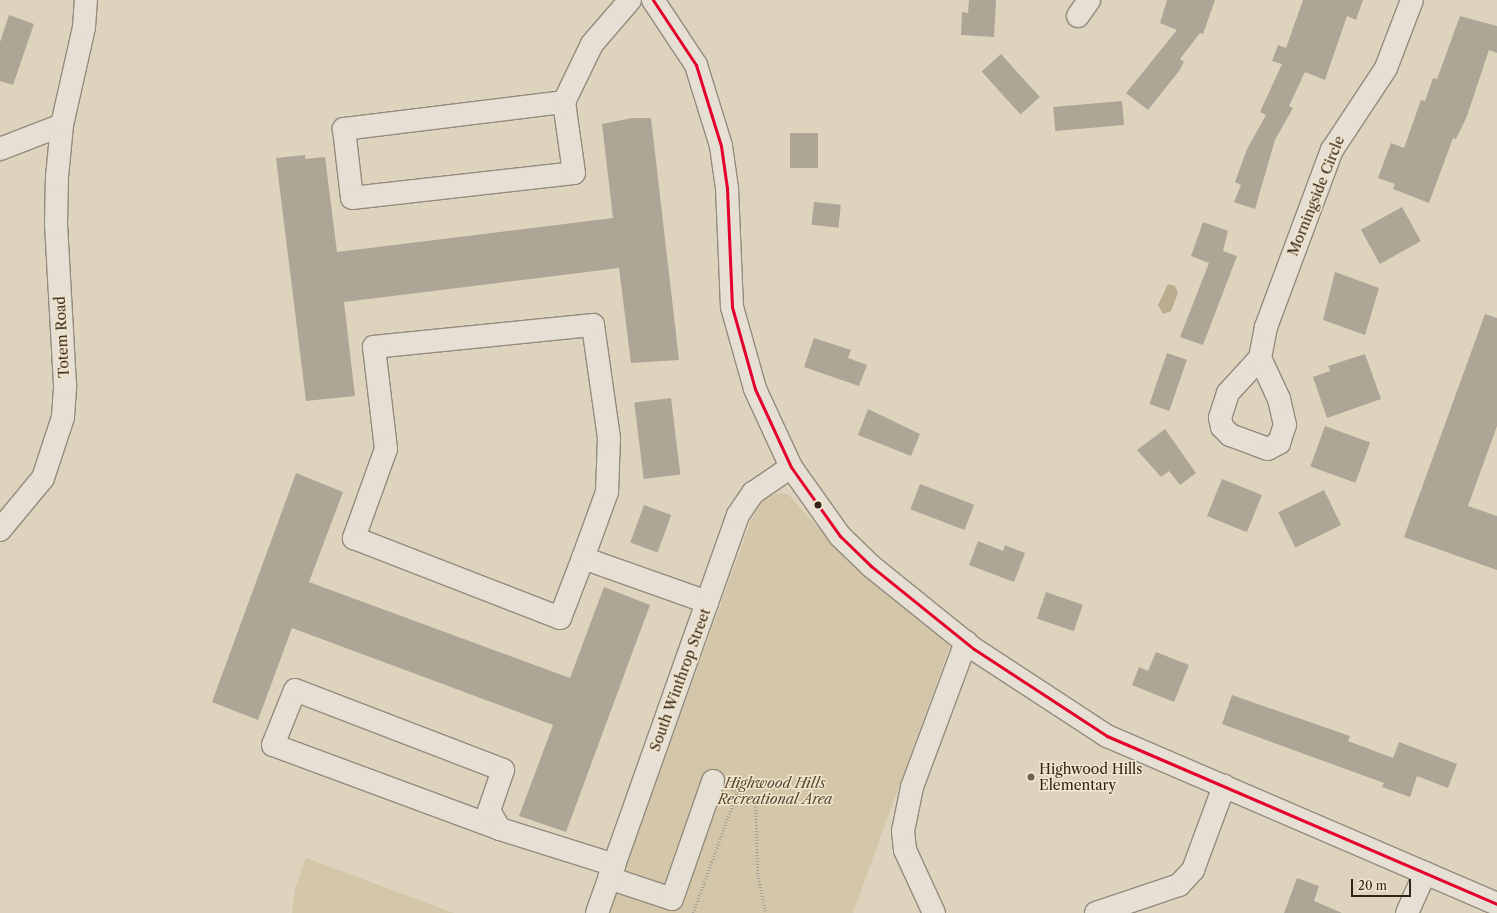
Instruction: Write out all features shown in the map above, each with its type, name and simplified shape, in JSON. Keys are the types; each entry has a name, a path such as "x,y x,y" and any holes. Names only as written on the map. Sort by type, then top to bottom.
{"street":[{"name":"Totem Road","path":"0,530 42,478 63,417 65,385 56,224 62,125 84,27 86,0"},
{"path":"564,102 344,128 352,198 574,173 564,102 592,44 630,0"},
{"path":"653,0 696,65 709,104 727,188 732,307 740,345 762,408 791,467 817,507 860,556 966,642 1017,680 1107,736 1497,904"},
{"name":"Morningside Circle","path":"1260,358 1266,327 1332,150 1386,68 1412,0"},
{"path":"0,149 62,125"},
{"path":"593,324 609,438 607,492 583,558 560,618 354,538 386,449 374,347 593,324"},
{"name":"South Winthrop Street","path":"597,913 738,515 753,493 791,467"},
{"path":"583,558 707,602"},
{"path":"934,913 905,850 903,831 912,787 966,642"},
{"path":"500,829 489,811 503,770 295,690 274,745 612,872 672,899 713,781"},
{"path":"1096,913 1179,885 1193,870 1224,786"},
{"path":"1407,913 1425,873"}],"path":[{"path":"713,781 753,799 756,807 758,875 766,913"},
{"path":"694,913 737,792"}],"green space":[{"name":"Highwood Hills Recreational Area","path":"775,494 788,494 847,560 950,646 853,913 609,913 751,520 764,499"},
{"path":"306,858 454,913 292,913 295,889"}],"shaded area":[{"path":"1168,284 1175,286 1178,293 1171,311 1163,314 1158,305"}],"building":[{"path":"969,0 996,0 994,37 961,35 962,12 968,13"},
{"path":"1167,0 1215,0 1203,34 1200,33 1180,59 1184,62 1179,71 1148,110 1126,93 1177,30 1160,23"},
{"path":"1303,0 1363,0 1356,20 1347,16 1325,80 1305,72 1289,106 1293,108 1275,140 1255,209 1234,202 1241,185 1235,182 1247,149 1266,115 1260,112 1282,64 1272,61 1278,45 1286,48"},
{"path":"9,15 34,24 13,85 0,81 0,42"},
{"path":"1460,16 1497,26 1497,53 1489,50 1467,116 1456,139 1453,138 1429,203 1393,189 1395,184 1378,178 1391,143 1404,148 1421,100 1425,101 1433,78 1437,79"},
{"path":"1001,54 1040,97 1020,114 982,71"},
{"path":"1122,101 1124,125 1055,131 1053,107"},
{"path":"632,118 651,118 679,360 631,363 619,268 344,302 355,396 306,401 276,158 305,155 305,159 325,157 337,252 613,218 602,124"},
{"path":"790,133 818,133 818,168 790,168"},
{"path":"814,202 841,205 838,228 812,225"},
{"path":"1402,207 1421,241 1380,264 1361,230"},
{"path":"1203,222 1228,231 1223,251 1237,256 1203,345 1180,337 1209,263 1191,256"},
{"path":"1335,272 1379,288 1365,335 1323,320"},
{"path":"1485,314 1497,318 1497,426 1468,506 1497,516 1497,570 1404,537"},
{"path":"814,338 851,350 848,358 867,365 859,386 804,367"},
{"path":"1167,353 1187,360 1169,411 1149,404"},
{"path":"1365,354 1381,399 1327,418 1313,377 1330,371 1328,366"},
{"path":"671,398 680,474 644,479 634,403"},
{"path":"868,409 920,434 911,456 858,435"},
{"path":"1325,426 1370,442 1355,483 1310,466"},
{"path":"1165,429 1196,473 1180,485 1169,471 1161,477 1137,450"},
{"path":"296,473 343,492 309,582 570,678 604,587 650,605 566,832 519,816 553,725 292,628 258,720 212,702"},
{"path":"1222,479 1262,495 1247,532 1207,516"},
{"path":"920,484 974,505 964,530 910,509"},
{"path":"1324,490 1341,525 1295,547 1278,512"},
{"path":"644,505 671,515 658,553 630,543"},
{"path":"978,541 1003,551 1005,545 1025,553 1014,582 969,565"},
{"path":"1046,592 1083,605 1074,631 1037,618"},
{"path":"1156,652 1189,665 1174,702 1132,685 1139,667 1148,671"},
{"path":"1232,695 1350,736 1348,741 1393,758 1399,742 1457,764 1448,788 1417,776 1410,797 1382,787 1384,783 1222,724"},
{"path":"1297,878 1319,886 1314,901 1342,913 1284,913"}],"transit line":[{"path":"653,0 696,65 721,146 727,188 732,307 755,389 791,467 840,536 871,566 974,649 1107,736 1497,904"}],"place":[{"name":"Highwood Hills Elementary","path":"1031,777"}]}
